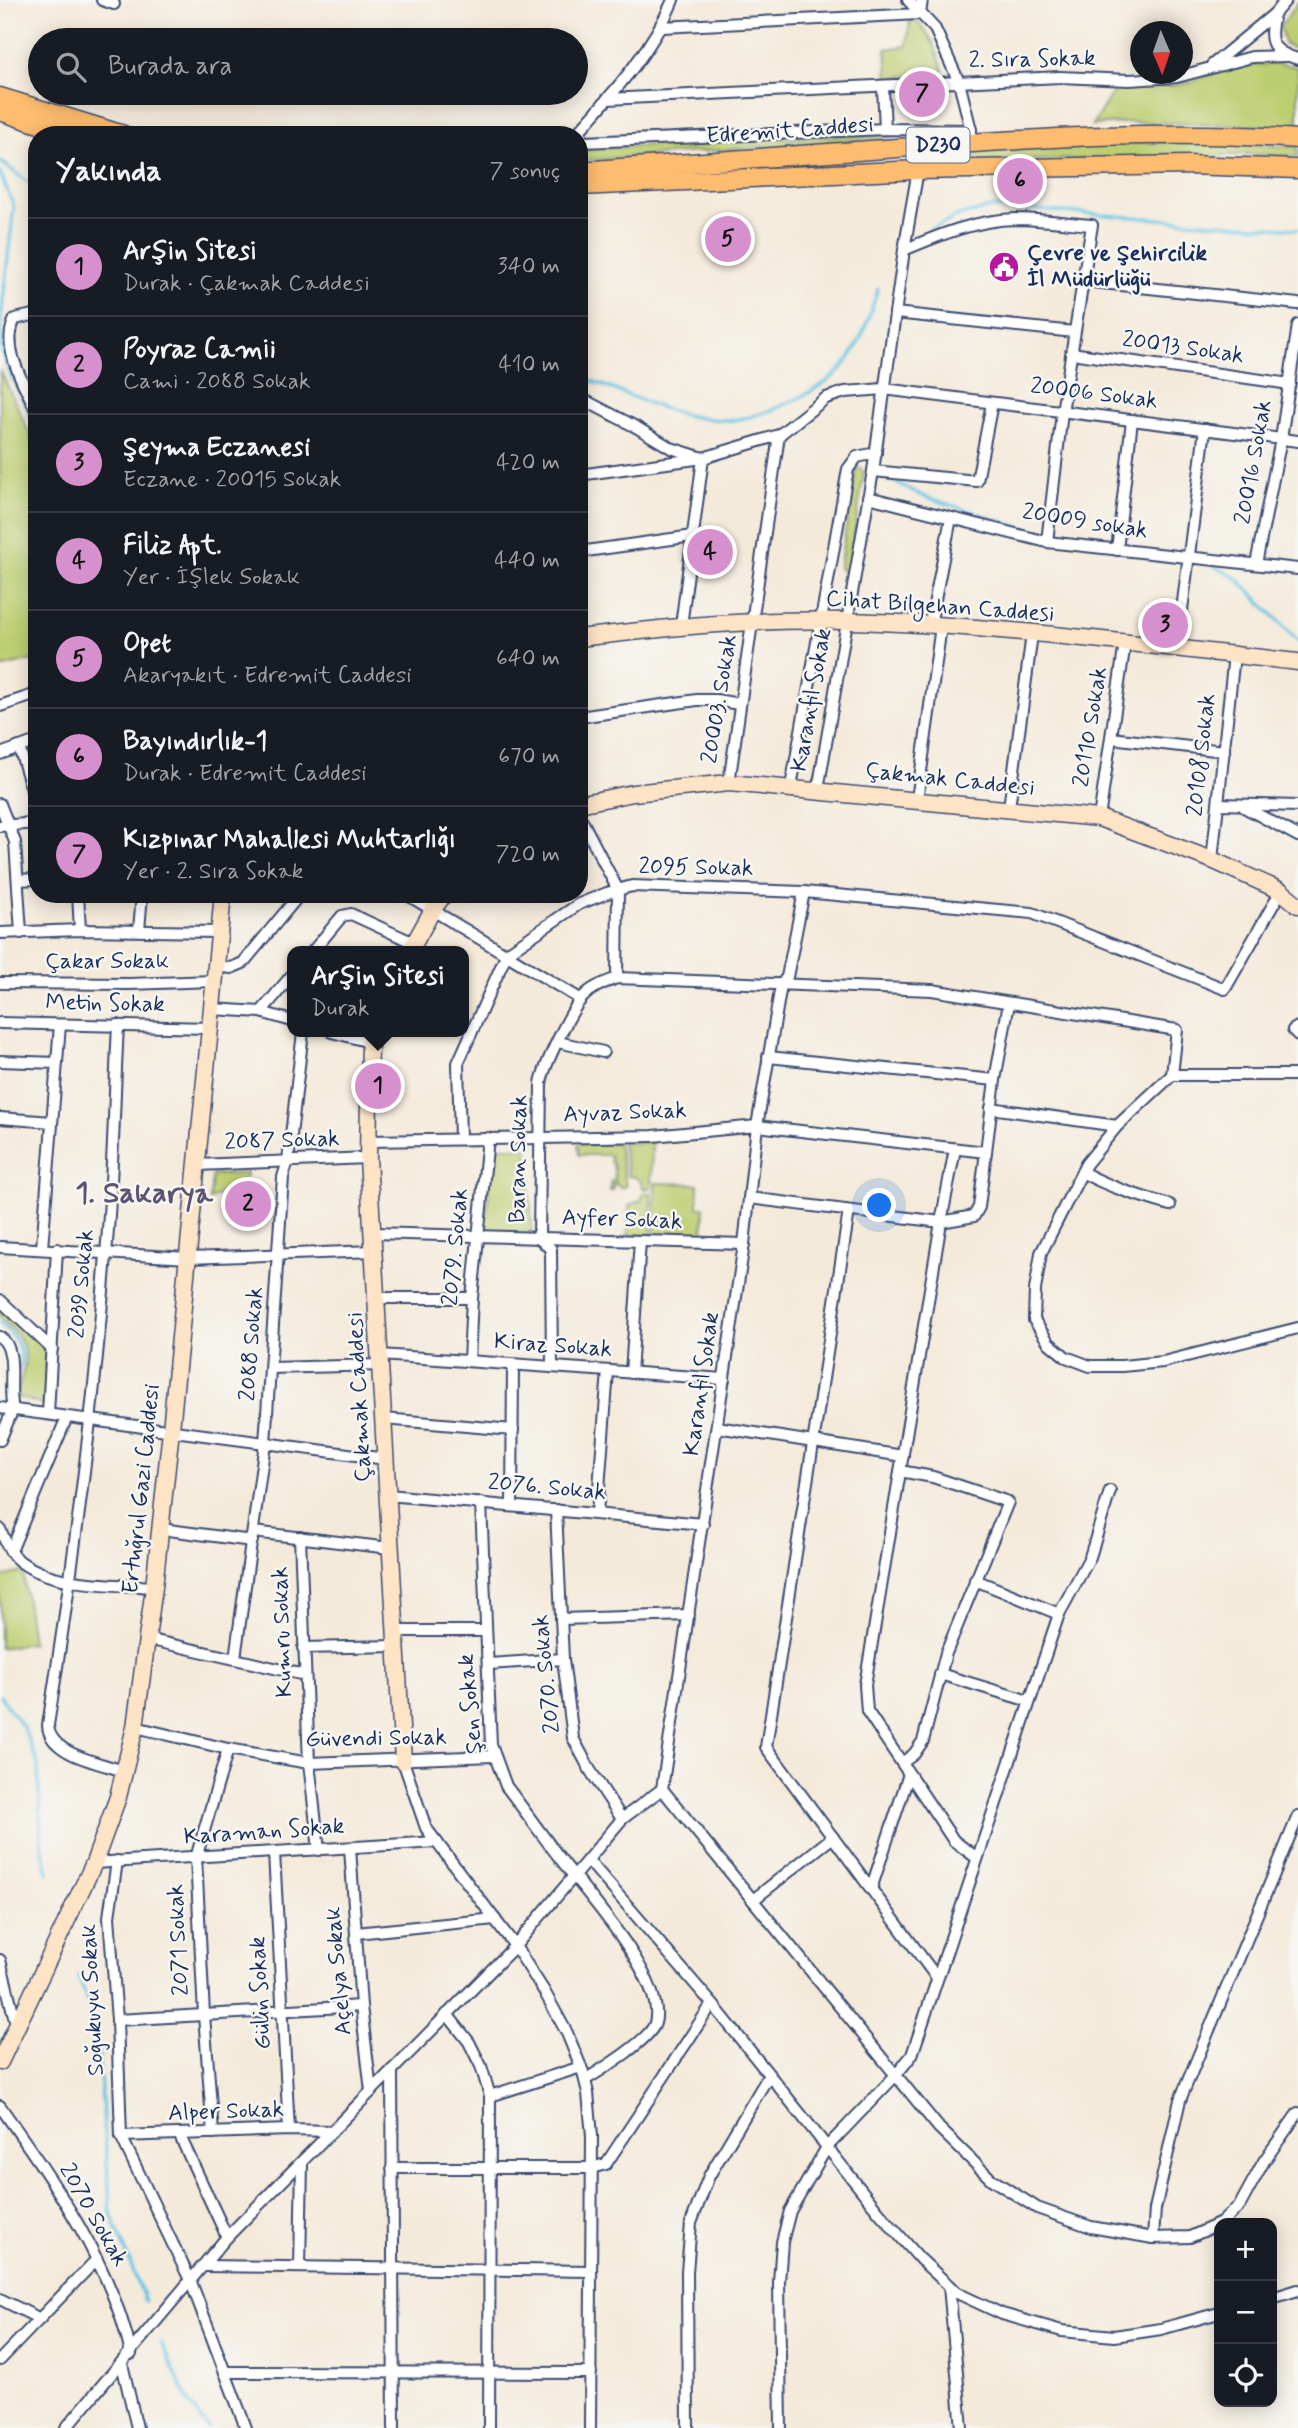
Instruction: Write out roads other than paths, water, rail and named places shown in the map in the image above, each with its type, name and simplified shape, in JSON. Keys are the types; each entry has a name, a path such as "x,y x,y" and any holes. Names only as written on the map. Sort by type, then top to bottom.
{"highway":[{"path":"0,97 95,126"},
{"path":"0,111 45,126"},
{"name":"Edremit Caddesi","path":"588,170 970,137 1228,133 1298,139"},
{"path":"822,174 888,161 948,158 960,152 970,137"},
{"name":"Edremit Caddesi","path":"588,186 919,170 1188,165 1298,169"}],"main road":[{"name":"Cihat Bilgehan Caddesi","path":"588,637 681,626 847,621 936,625 1298,662"},
{"name":"Çakmak Caddesi","path":"588,802 633,793 729,783 1099,818 1212,860 1281,891 1298,905"},
{"name":"Ertuğrul Gazi Caddesi","path":"0,2062 94,1863 118,1797 135,1727 172,1430 222,903"},
{"path":"413,946 438,903"},
{"name":"Çakmak Caddesi","path":"372,1037 368,1150 403,1760"}],"street":[{"path":"102,0 114,4"},
{"path":"583,126 662,27 673,0"},
{"path":"588,142 885,129 970,137 959,82 935,29 908,0"},
{"path":"920,14 922,0"},
{"path":"1209,68 1274,14 1286,0"},
{"path":"662,27 920,14"},
{"path":"1274,14 1269,35 1273,46 1286,56"},
{"name":"2. Sıra Sokak","path":"607,99 1060,77 1129,80 1177,77 1252,57 1286,56 1298,59"},
{"path":"883,87 885,129"},
{"name":"Karanfil Sokak","path":"818,790 876,453 904,250 919,170"},
{"path":"904,250 945,233 1015,219 1092,225 1062,412 1048,538"},
{"path":"1083,281 1298,304"},
{"path":"895,313 1074,332"},
{"path":"28,316 15,319 9,338 14,360 28,392"},
{"name":"20016 Sokak","path":"1256,564 1296,355 1298,325"},
{"name":"20013 Sokak","path":"1071,353 1290,384"},
{"name":"20006 Sokak","path":"779,435 835,394 884,389 1298,441"},
{"path":"588,402 671,448 703,458"},
{"path":"873,471 977,481 992,403"},
{"path":"1117,547 1132,420"},
{"path":"1177,649 1205,429"},
{"path":"588,474 703,458 779,435"},
{"name":"20003. Sokak","path":"729,783 779,435"},
{"name":"Karanfil Sokak","path":"791,787 848,469 858,457 876,453"},
{"path":"681,626 703,458"},
{"name":"20009 sokak","path":"868,497 1048,538 1189,558 1298,569"},
{"path":"917,800 951,517"},
{"path":"588,551 693,537"},
{"path":"1009,808 1032,634"},
{"name":"20110 Sokak","path":"1099,818 1125,643"},
{"name":"20108 Sokak","path":"1212,860 1234,655"},
{"path":"0,706 28,698"},
{"path":"588,716 697,700 716,699 739,704"},
{"path":"1111,738 1224,751"},
{"path":"0,754 28,744"},
{"path":"19,747 28,777"},
{"path":"0,804 4,825 15,842 21,933"},
{"path":"1218,804 1298,806"},
{"path":"1241,805 1298,836"},
{"path":"4,825 28,824"},
{"path":"588,833 618,890 617,978"},
{"path":"18,880 28,879"},
{"name":"2095 Sokak","path":"588,901 632,886 804,892 1032,913 1225,989 1281,891"},
{"name":"Karanfil Sokak","path":"662,1789 744,1244 757,1126 781,985 787,976 804,892"},
{"path":"78,903 80,930"},
{"path":"139,930 141,903"},
{"name":"Çakar Sokak","path":"0,983 129,984 215,974 243,963 293,903"},
{"path":"420,903 580,999 593,988 617,978 932,990 1177,1030 1172,1075 1117,1126 1083,1171 1041,1253 1035,1290 1034,1320 1049,1343 1066,1357 1090,1366 1163,1362 1298,1328"},
{"name":"2095 Sokak","path":"507,953 582,903"},
{"path":"317,946 342,916 351,914 410,946"},
{"path":"0,933 80,930 219,932"},
{"path":"460,1139 458,1063 507,953"},
{"path":"261,1013 287,981"},
{"name":"Baran Sokak","path":"552,1367 551,1250 539,1238 538,1137 543,1069 580,999"},
{"path":"749,1198 941,1222 974,1216 979,1207 995,1080 1009,1003"},
{"path":"212,1009 261,1013 287,1020"},
{"name":"Metin Sokak","path":"0,1023 210,1028"},
{"path":"42,1248 60,1025"},
{"name":"2039 Sokak","path":"118,1026 107,1253 71,1581 49,1734 73,1755 124,1771"},
{"path":"1298,1027 1293,1030 1298,1035"},
{"name":"2088 Sokak","path":"235,1658 265,1443 284,1177 302,1037"},
{"path":"558,1042 603,1052"},
{"path":"768,1057 995,1080"},
{"path":"0,1061 57,1063"},
{"path":"1172,1075 1298,1075"},
{"path":"991,1108 1117,1126"},
{"path":"0,1118 52,1122"},
{"name":"Ayvaz Sokak","path":"368,1150 460,1139 653,1136 757,1126 986,1152"},
{"name":"2079. Sokak","path":"469,1361 472,1298 488,1138"},
{"path":"955,1149 865,1685 867,1711 954,1841 977,1858"},
{"name":"2087 Sokak","path":"198,1165 288,1161 368,1150"},
{"path":"1083,1171 1116,1189 1170,1205"},
{"path":"849,1210 766,1747 937,1978"},
{"name":"Ayfer Sokak","path":"373,1234 744,1244"},
{"path":"631,1373 640,1241"},
{"path":"0,1247 189,1258 374,1251"},
{"path":"48,1414 57,1249"},
{"path":"377,1298 472,1298"},
{"path":"0,1300 52,1349"},
{"path":"0,1337 6,1341 12,1360 5,1387 13,1409 0,1440"},
{"name":"Kiraz Sokak","path":"271,1368 380,1360 469,1361 724,1379"},
{"path":"512,1506 513,1364"},
{"path":"597,1514 608,1371"},
{"path":"0,1408 386,1459"},
{"path":"11,1551 67,1417"},
{"path":"383,1419 513,1430"},
{"path":"717,1427 903,1456"},
{"path":"900,1471 933,1477 1008,1502 940,1674 923,1741 915,1754 902,1763"},
{"path":"780,2428 779,2281 782,2242 790,2211 827,2147 912,2055 1059,1614 1090,1557 1110,1491"},
{"name":"2076. Sokak","path":"388,1495 703,1524"},
{"name":"Şen Sokak","path":"481,1503 491,1745 494,1756 506,1786 631,1950 652,1993 656,2014 654,2026 649,2033 616,2060 585,2080"},
{"name":"2070. Sokak","path":"556,1510 563,1659 573,1738 622,1819"},
{"path":"160,1529 300,1537 390,1548"},
{"path":"0,1530 13,1557 34,1570 71,1581 154,1587"},
{"name":"Kumru Sokak","path":"300,1537 309,1763 319,1850"},
{"path":"975,1580 1059,1614"},
{"path":"561,1619 689,1615"},
{"path":"303,1648 486,1631"},
{"path":"147,1639 305,1675"},
{"path":"489,1664 563,1659"},
{"path":"940,1674 1029,1701"},
{"name":"Güvendi Sokak","path":"135,1727 228,1749 309,1763 494,1756"},
{"name":"2071 Sokak","path":"213,2133 196,1858 228,1749"},
{"path":"403,1760 426,1828 515,1946 561,2023 585,2080 592,2136 590,2428"},
{"path":"871,1889 909,1774"},
{"path":"66,2428 227,2237 515,1946 622,1819 662,1789 939,2128 991,2179 1037,2208 1091,2227 1153,2238 1191,2237 1214,2227"},
{"path":"1153,2238 1155,2208 1180,2100 1298,1816"},
{"path":"753,1900 832,1837"},
{"name":"Karaman Sokak","path":"94,1863 437,1842"},
{"name":"Açelya Sokak","path":"350,1848 361,2006 371,2091"},
{"name":"Gülin Sokak","path":"274,1853 289,2130"},
{"path":"588,1860 712,2004 920,2259 957,2293 1002,2314 1062,2331 1101,2335 1114,2336 1161,2329 1214,2314"},
{"name":"Soğukuyu Sokak","path":"117,1861 109,1917 117,2020 121,2136"},
{"path":"356,1933 495,1919"},
{"path":"0,1960 17,2028"},
{"path":"392,2168 591,2168 606,2164 712,2004"},
{"path":"117,2020 361,2006"},
{"path":"447,2014 470,2042 491,2096 489,2428"},
{"path":"491,2096 581,2067"},
{"path":"392,2070 394,2428"},
{"path":"688,2428 687,2272 691,2223 709,2176 769,2075"},
{"name":"2070 Sokak","path":"0,2106 37,2159 97,2259 125,2326 131,2354"},
{"path":"1226,2218 1240,2204 1264,2161 1298,2113"},
{"name":"Alper Sokak","path":"121,2136 332,2131"},
{"path":"179,2134 227,2237"},
{"path":"121,2136 191,2282 246,2428"},
{"path":"300,2267 302,2162"},
{"path":"0,2360 97,2259"},
{"path":"204,2266 591,2271"},
{"path":"949,2286 962,2428"},
{"path":"1277,2296 1298,2290"},
{"path":"0,2300 40,2319"},
{"path":"122,2364 137,2428"},
{"path":"225,2372 590,2373"}],"waterway":[{"path":"0,161 28,182"},
{"path":"0,173 14,207 0,326"},
{"path":"929,230 961,215 995,207 1298,229"},
{"path":"588,380 687,415 729,420 747,418 794,400 837,373 857,346 878,289"},
{"path":"0,328 2,352 9,373 28,409"},
{"path":"887,478 923,496 1045,535"},
{"path":"1216,567 1237,578 1298,641"},
{"path":"0,1323 19,1347 21,1361 15,1375"},
{"path":"0,1696 23,1727 38,1764 41,1840 48,1873"},
{"path":"78,1976 96,2024 111,2214 145,2301"},
{"path":"161,2343 190,2404 208,2428"}],"place":[{"name":"Kızpınar Mahallesi Muhtarlığı","path":"922,94"},
{"name":"Bayındırlık-1","path":"1020,181"},
{"name":"Opet","path":"728,239"},
{"name":"Çevre ve Şehircilik İl Müdürlüğü","path":"1004,267"},
{"name":"Filiz Apt.","path":"710,552"},
{"name":"Şeyma Eczanesi","path":"1165,625"},
{"name":"Arşin Sitesi","path":"378,1086"},
{"name":"Poyraz Camii","path":"248,1204"}],"district":[{"name":"1. Sakarya","path":"144,1193"}]}
